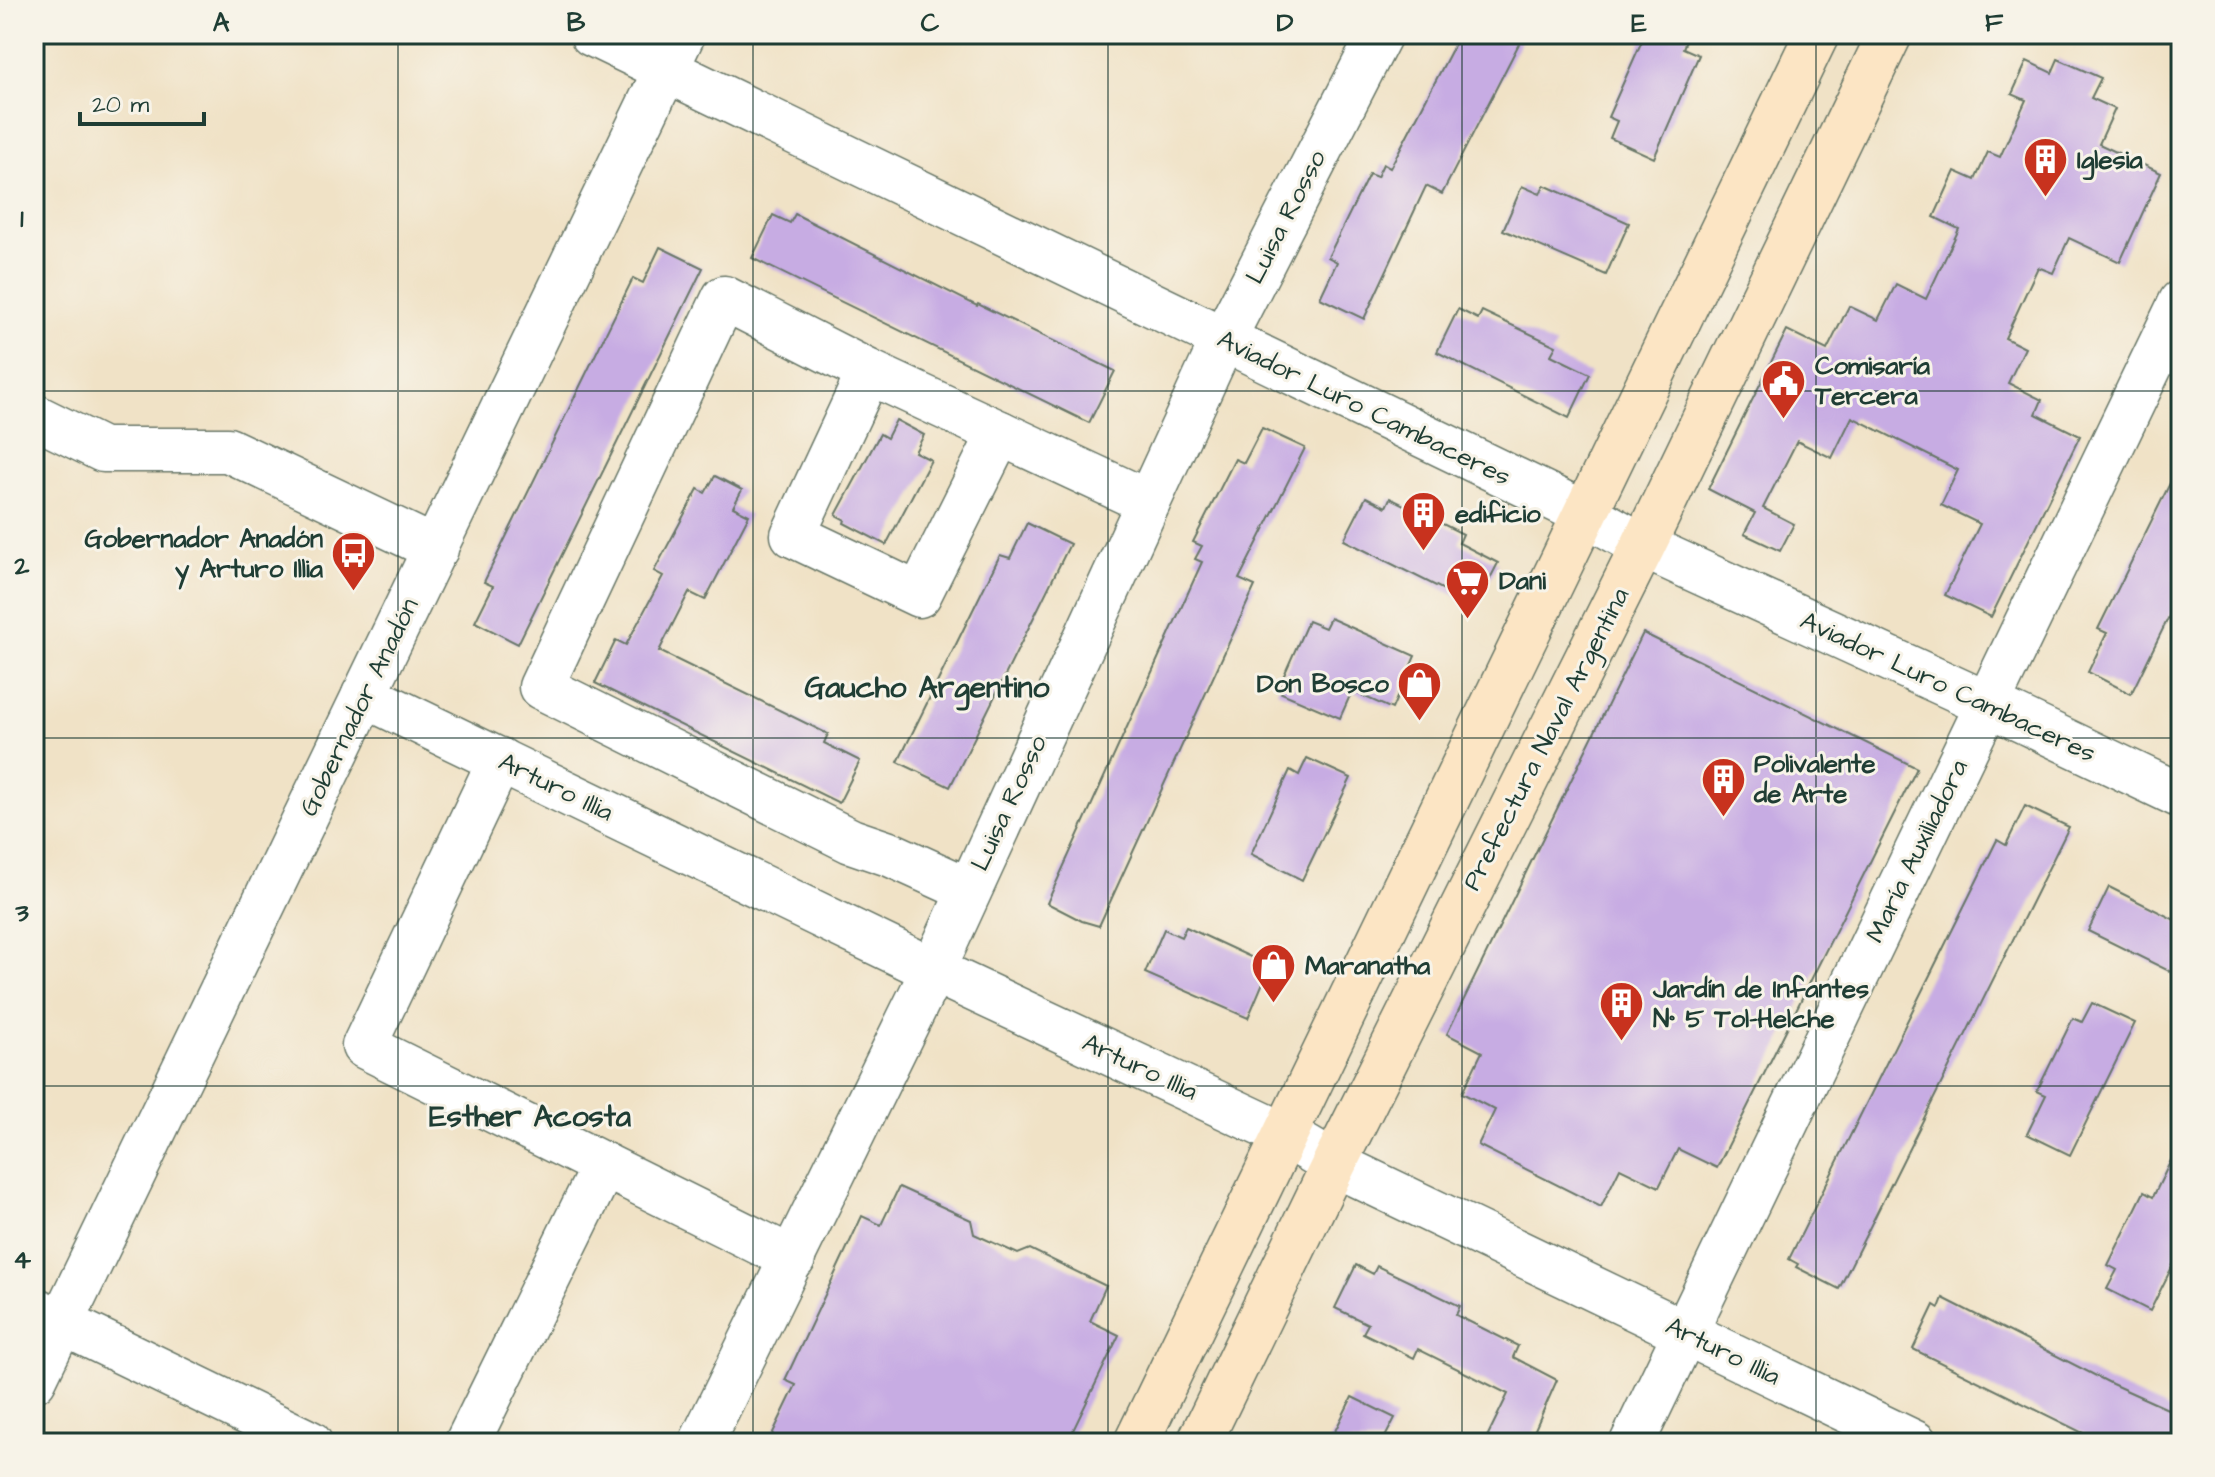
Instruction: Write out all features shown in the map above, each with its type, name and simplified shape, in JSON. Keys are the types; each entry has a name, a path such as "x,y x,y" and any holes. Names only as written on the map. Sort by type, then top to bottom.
{"main road":[{"path":"1136,1443 1817,34"},
{"name":"Prefectura Naval Argentina","path":"1199,1443 1334,1164 1643,546 1890,34"}],"street":[{"name":"Aviador Luro Cambaceres","path":"592,34 675,52 1223,340 1586,514 1643,546 2181,796"},
{"name":"Luisa Rosso","path":"701,1443 933,970 1223,340 1380,34"},
{"name":"Gobernador Anadón","path":"34,1380 48,1315 364,695 675,52"},
{"path":"969,890 892,855 851,841 541,687 724,298 869,372 1148,502"},
{"name":"María Auxiliadora","path":"1632,1443 2181,302"},
{"path":"869,372 793,535 919,595 1000,433"},
{"path":"34,416 103,450 228,450 436,549"},
{"name":"Arturo Illia","path":"364,695 933,970 1285,1135 1334,1164 1915,1443"},
{"path":"500,760 364,1046 793,1259"},
{"path":"467,1443 604,1165"},
{"path":"48,1315 310,1443"}],"building":[{"path":"1460,34 1524,34 1442,194 1426,186 1364,319 1320,298 1337,262 1328,257 1369,174 1377,177 1383,164 1390,168"},
{"path":"1645,34 1689,34 1683,48 1699,55 1654,158 1610,138 1617,121 1608,117"},
{"path":"2058,59 2101,78 2091,98 2115,109 2099,144 2161,173 2120,262 2069,238 2053,273 2038,267 2005,338 2025,348 2008,383 2042,400 2036,414 2080,436 1991,617 1945,595 1980,524 1941,505 1958,470 1852,417 1832,458 1797,441 1763,508 1794,524 1780,551 1744,534 1755,513 1708,489 1787,330 1827,350 1849,306 1878,320 1896,284 1926,299 1959,229 1934,217 1955,171 1975,180 1988,152 2000,157 2026,100 2012,94 2027,61 2052,73"},
{"path":"1544,185 1629,223 1606,275 1503,230 1522,186 1540,194"},
{"path":"795,214 977,306 1115,371 1089,423 752,258 773,215 790,223"},
{"path":"660,247 703,268 518,644 475,622 493,586 484,582 633,278 643,283"},
{"path":"1458,309 1478,319 1482,311 1556,346 1551,355 1590,374 1569,418 1437,352"},
{"path":"896,420 924,435 915,452 931,460 886,545 844,523 845,520 836,515 880,434 887,438"},
{"path":"1262,428 1305,448 1239,579 1255,586 1099,926 1082,921 1047,903 1202,562 1195,559 1202,546 1193,542 1235,459 1244,463"},
{"path":"2181,461 2181,592 2131,694 2088,672 2107,633 2098,629"},
{"path":"715,476 742,490 733,507 749,515 705,600 689,592 659,651 828,734 824,743 860,761 839,803 595,683 616,640 626,645 663,576 654,571 698,489 705,493"},
{"name":"edificio","path":"1366,497 1386,507 1390,498 1463,534 1459,543 1498,563 1476,606 1344,540"},
{"path":"1027,523 1070,544 950,787 898,762 1000,555 1010,558"},
{"path":"1330,618 1415,656 1392,709 1352,691 1340,718 1277,691 1308,621 1325,628"},
{"path":"1643,633 1917,768 1717,1168 1678,1149 1659,1187 1620,1168 1601,1207 1478,1145 1495,1110 1462,1093 1482,1052 1447,1034"},
{"path":"1307,758 1351,778 1302,880 1251,854 1290,770 1299,775"},
{"path":"2025,806 2069,827 1839,1289 1796,1267 1798,1264 1789,1259 1997,840 2006,845"},
{"path":"2109,887 2181,923 2181,977 2088,931"},
{"path":"1186,927 1270,966 1248,1018 1145,973 1164,929 1181,937"},
{"path":"2092,1003 2135,1023 2070,1155 2027,1134 2046,1095 2037,1091 2073,1018 2082,1022"},
{"path":"2181,1140 2181,1249 2150,1311 2107,1289 2117,1270 2108,1265 2144,1192 2153,1197"},
{"path":"899,1187 971,1220 974,1234 1018,1254 1030,1249 1106,1286 1090,1321 1119,1335 1067,1443 768,1443 796,1385 785,1380 862,1216 881,1225"},
{"path":"1356,1265 1373,1274 1377,1266 1460,1306 1456,1315 1518,1346 1513,1357 1557,1380 1529,1443 1484,1443 1508,1394 1418,1349 1414,1358 1363,1333 1368,1324 1335,1308"},
{"path":"1943,1298 2112,1384 2181,1415 2181,1443 2103,1443 1913,1349 1934,1305 1939,1308"},
{"path":"1352,1397 1395,1418 1382,1443 1329,1443"}],"place":[{"name":"Iglesia","path":"2046,199"},
{"name":"Comisaría Tercera","path":"1784,420"},
{"name":"edificio","path":"1424,553"},
{"name":"Gobernador Anadón y Arturo Illia","path":"354,593"},
{"name":"Dani","path":"1468,620"},
{"name":"Don Bosco","path":"1420,723"},
{"name":"Polivalente de Arte","path":"1723,818"},
{"name":"Maranatha","path":"1274,1005"},
{"name":"Jardín de Infantes N° 5 Tol-Helche","path":"1622,1043"}],"district":[{"name":"Gaucho Argentino","path":"927,688"},
{"name":"Esther Acosta","path":"530,1117"}]}
